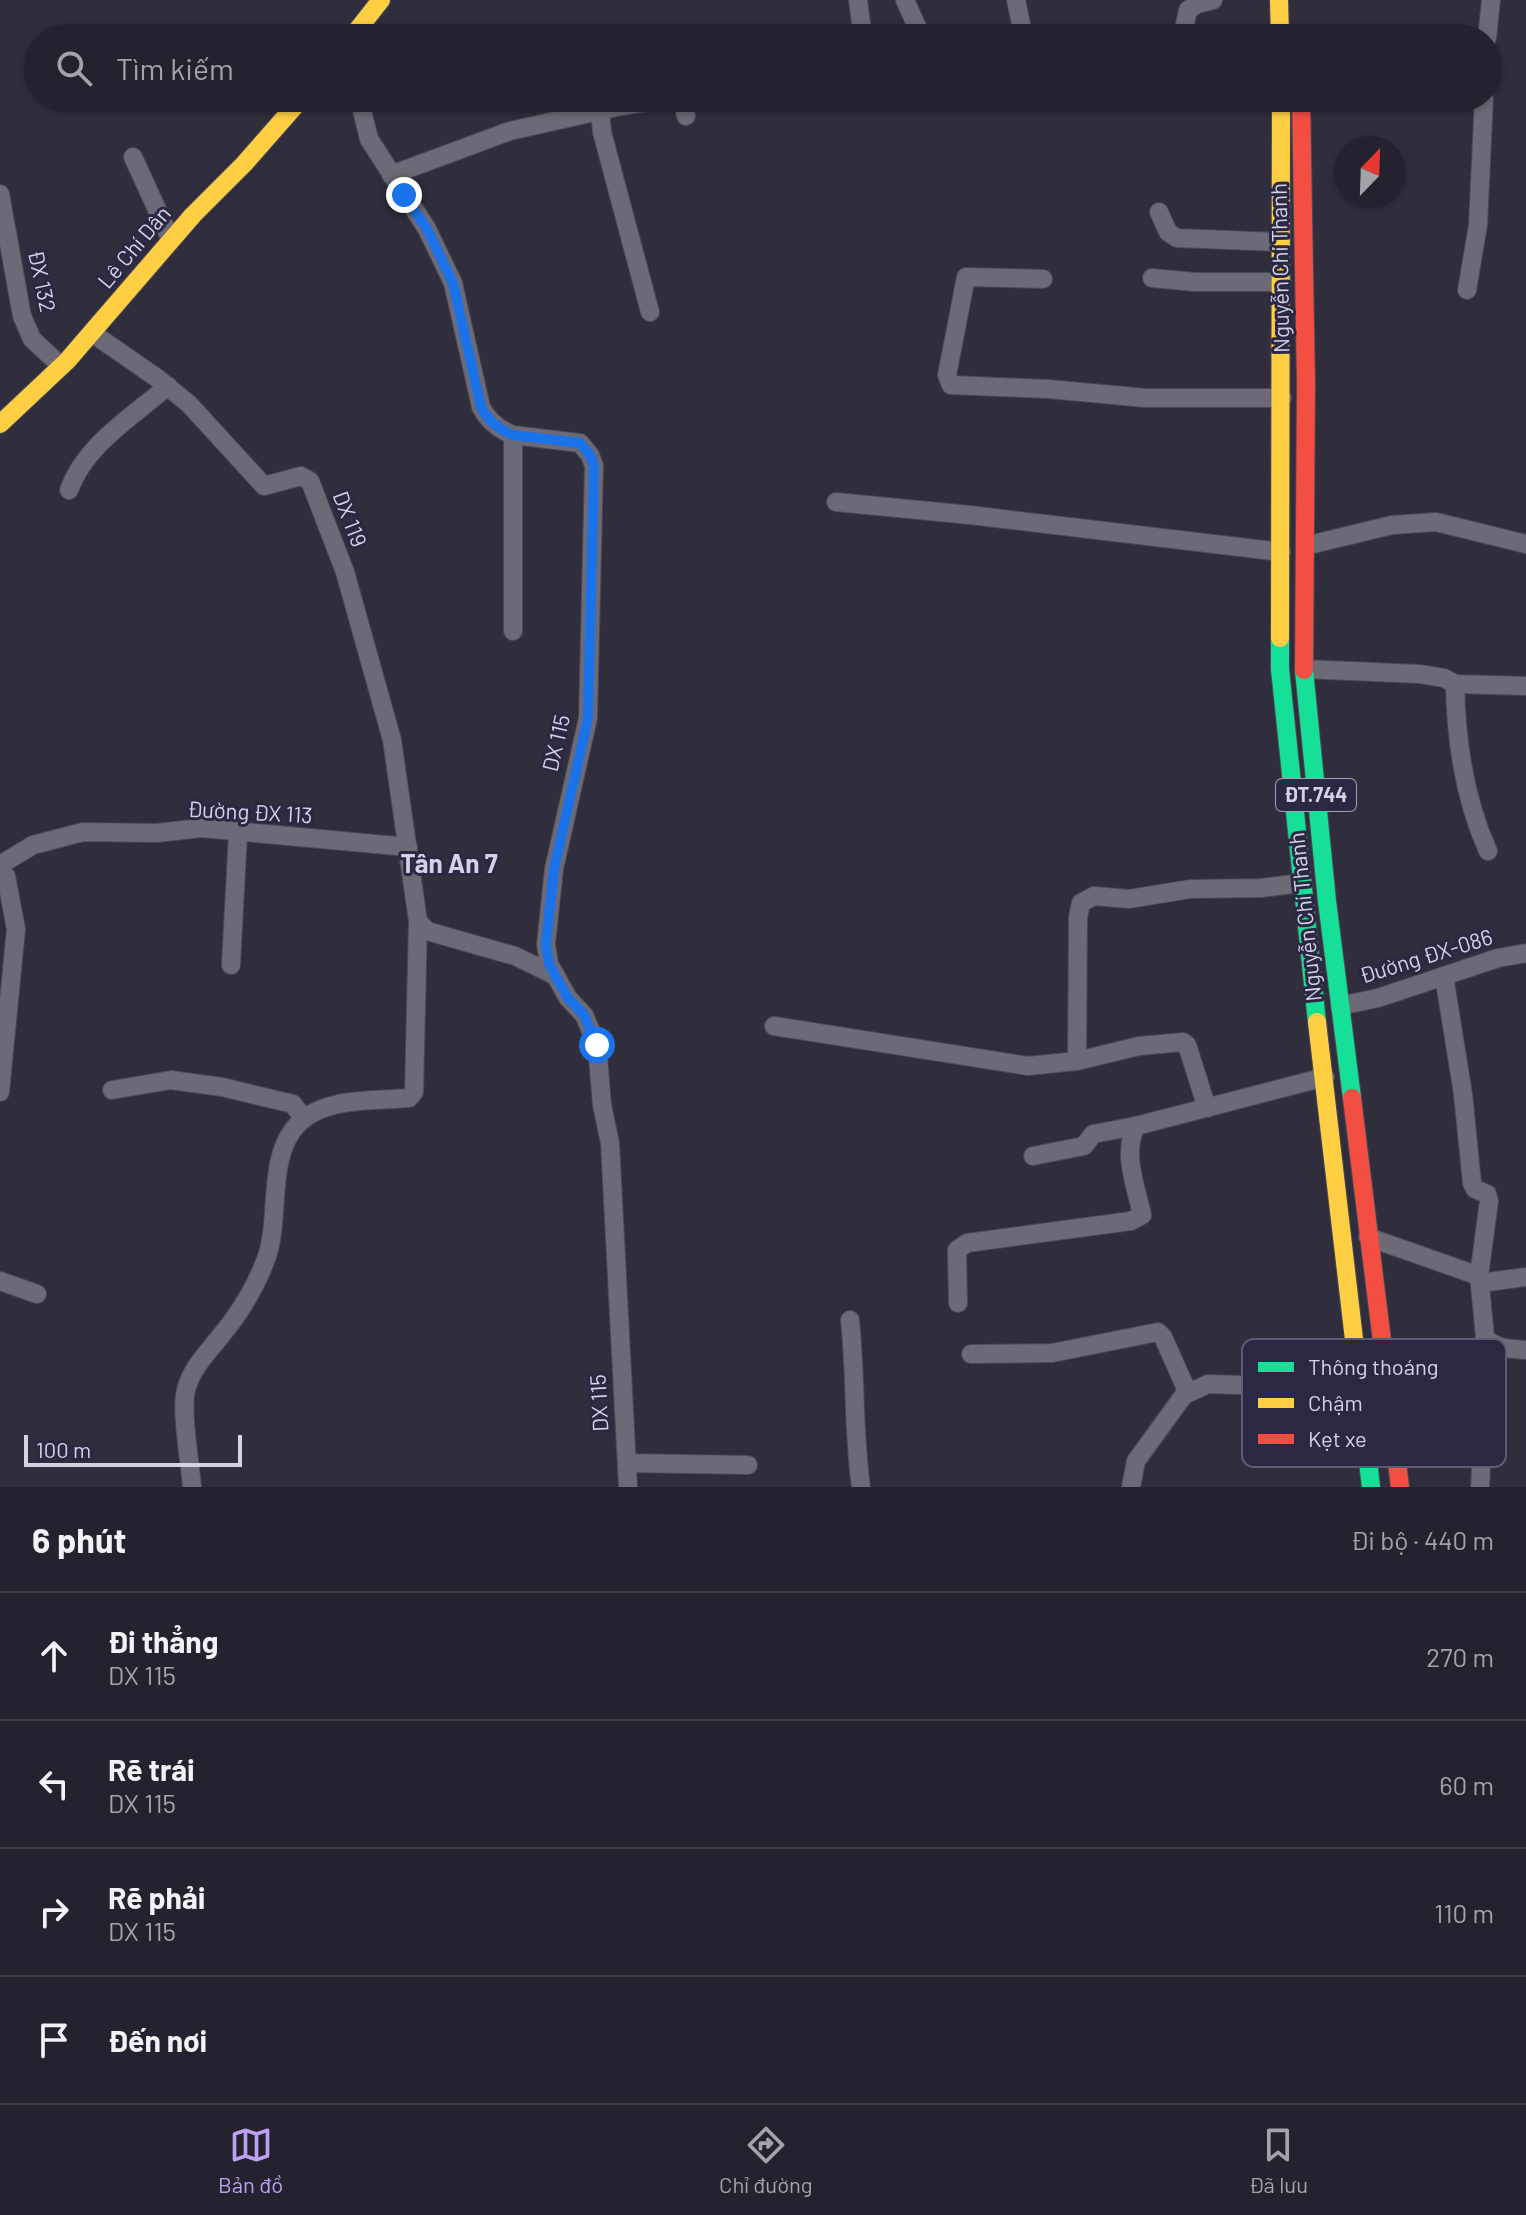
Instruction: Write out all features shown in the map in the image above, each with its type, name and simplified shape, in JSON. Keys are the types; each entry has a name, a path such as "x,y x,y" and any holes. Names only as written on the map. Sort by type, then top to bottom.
{"main road":[{"path":"362,24 381,0"},
{"path":"1279,0 1280,24"},
{"name":"Lê Chí Dân","path":"0,424 92,333 171,240 290,112"},
{"name":"Nguyễn Chí Thanh","path":"1281,112 1280,669 1301,883 1355,1339"},
{"name":"Nguyễn Chí Thanh","path":"1301,112 1306,383 1304,669 1327,901 1381,1339"},
{"path":"1280,669 1304,669"},
{"path":"1342,1240 1368,1237"},
{"name":"Nguyễn Chí Thanh","path":"1369,1467 1371,1487"},
{"name":"Nguyễn Chí Thanh","path":"1397,1467 1400,1487"}],"street":[{"path":"858,0 861,24"},
{"path":"905,0 916,24"},
{"path":"1016,0 1021,24"},
{"path":"1185,24 1188,10 1213,0"},
{"path":"1488,24 1491,0"},
{"path":"362,112 369,139 427,229 453,283 486,418 502,431 513,435 513,631"},
{"path":"391,175 510,131 596,112"},
{"path":"600,112 602,132 650,312"},
{"path":"685,112 686,116"},
{"path":"1467,290 1478,225 1483,112"},
{"path":"133,157 171,240"},
{"name":"ĐX 132","path":"0,194 22,316 32,339 61,366"},
{"path":"1159,212 1168,232 1177,238 1281,242"},
{"path":"1043,279 966,277 947,375 951,385 1048,389 1146,398 1282,398"},
{"path":"1152,278 1195,282 1282,282"},
{"name":"DX 119","path":"92,333 189,404 264,486 301,476 310,481 345,572 392,740 408,847"},
{"path":"69,490 87,458 109,435 168,386"},
{"name":"DX 115","path":"513,435 580,443 594,466 588,718 554,869 546,944 549,964 568,998 584,1015 597,1045 602,1105 610,1143 628,1487"},
{"path":"836,502 1281,552"},
{"path":"1305,546 1392,525 1436,522 1526,544"},
{"path":"1304,669 1420,674 1444,678 1455,684 1526,686"},
{"path":"1455,684 1460,761 1475,824 1488,851"},
{"name":"Đường ĐX 113","path":"0,868 33,845 83,832 157,833 201,828 408,847"},
{"path":"231,965 238,833"},
{"path":"192,1487 185,1396 191,1376 224,1332 261,1273 268,1256 274,1194 285,1144 297,1125 311,1113 335,1105 409,1098 414,1092 418,921 408,847"},
{"path":"0,868 6,876 16,929 0,1092"},
{"path":"1077,1061 1078,917 1081,903 1094,896 1129,899 1190,889 1261,888 1301,883"},
{"path":"418,921 427,931 515,956 556,976"},
{"name":"Đường ĐX-086","path":"1340,1006 1378,998 1498,958 1526,953"},
{"path":"1444,976 1463,1094 1472,1183 1475,1189 1487,1194 1489,1201 1480,1280 1485,1337"},
{"path":"774,1026 1014,1065 1040,1066 1077,1061 1139,1046 1183,1042 1187,1045 1207,1108"},
{"path":"1033,1156 1084,1146 1093,1134 1136,1126 1325,1077"},
{"path":"112,1090 171,1080 222,1087 293,1104 304,1119"},
{"path":"958,1303 957,1250 967,1243 1131,1221 1142,1215 1128,1151 1136,1126"},
{"path":"1368,1237 1480,1280 1526,1277"},
{"path":"0,1281 37,1294"},
{"path":"850,1320 855,1378 856,1457 861,1487"},
{"path":"971,1354 1052,1353 1158,1332 1188,1393"},
{"path":"1506,1348 1526,1350"},
{"path":"1131,1487 1136,1461 1184,1395 1208,1384 1242,1385"},
{"path":"627,1463 748,1465"},
{"path":"1480,1487 1482,1467"}],"traffic: fast":[{"path":"1280,638 1280,669 1317,1022"},
{"path":"1304,670 1327,901 1352,1098"},
{"path":"1369,1467 1371,1487"}],"traffic: slow":[{"path":"362,24 381,0"},
{"path":"1279,0 1280,24"},
{"path":"0,424 67,361 193,215 290,112"},
{"path":"1280,638 1281,112"},
{"path":"1317,1022 1354,1339"}],"traffic: jam":[{"path":"1301,112 1306,383 1304,670"},
{"path":"1352,1098 1382,1339"},
{"path":"1398,1467 1400,1487"}],"district":[{"name":"Tân An 7","path":"449,864"}],"route":[{"path":"404,195 427,229 453,283 486,418 502,431 513,435 580,443 594,466 588,718 554,869 546,944 549,964 568,998 584,1015 597,1045"}]}
